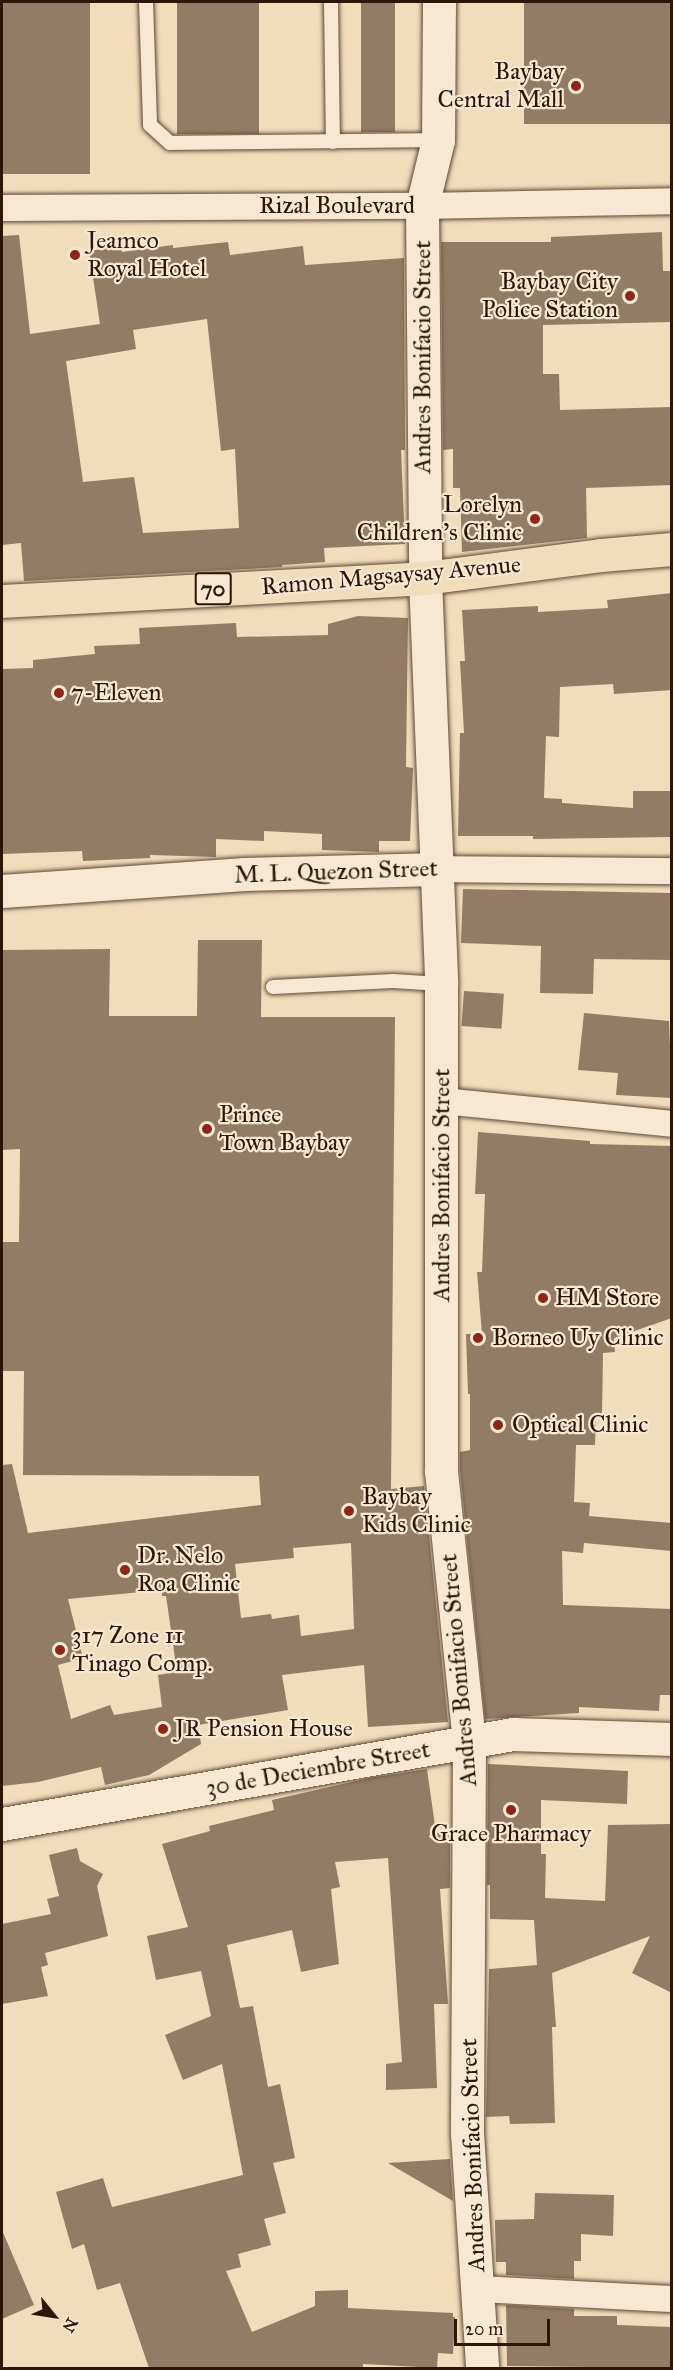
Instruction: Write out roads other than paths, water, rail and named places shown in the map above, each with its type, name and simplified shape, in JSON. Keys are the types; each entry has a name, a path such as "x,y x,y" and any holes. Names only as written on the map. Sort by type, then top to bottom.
{"main road":[{"name":"Ramon Magsaysay Avenue","path":"2,601 424,578 601,555 672,549"}],"street":[{"name":"Andres Bonifacio Street","path":"439,2 438,140 422,206 424,578 438,869 441,984 443,1101 441,1471 469,1743 467,2133 482,2368"},
{"name":"Rizal Boulevard","path":"2,208 422,206 672,201"},
{"name":"M. L. Quezon Street","path":"2,891 244,874 438,869 672,871"},
{"path":"443,1101 672,1124"},
{"name":"30 de Deciembre Street","path":"2,1824 513,1734 672,1739"},
{"path":"478,2289 672,2299"}],"lane":[{"path":"146,2 150,125 170,143 438,140"},
{"path":"331,2 333,142"},
{"path":"273,987 393,981 441,984"}],"place":[{"name":"Baybay Central Mall","path":"576,86"},
{"name":"Jeamco Royal Hotel","path":"75,255"},
{"name":"Baybay City Police Station","path":"630,296"},
{"name":"Lorelyn Children's Clinic","path":"535,519"},
{"name":"7-Eleven","path":"59,693"},
{"name":"Prince Town Baybay","path":"207,1129"},
{"name":"HM Store","path":"543,1298"},
{"name":"Borneo Uy Clinic","path":"478,1338"},
{"name":"Optical Clinic","path":"498,1425"},
{"name":"Baybay Kids Clinic","path":"349,1511"},
{"name":"Dr. Nelo Roa Clinic","path":"125,1570"},
{"name":"317 Zone 11 Tinago Comp.","path":"60,1650"},
{"name":"JR Pension House","path":"163,1729"},
{"name":"Grace Pharmacy","path":"511,1810"}]}
